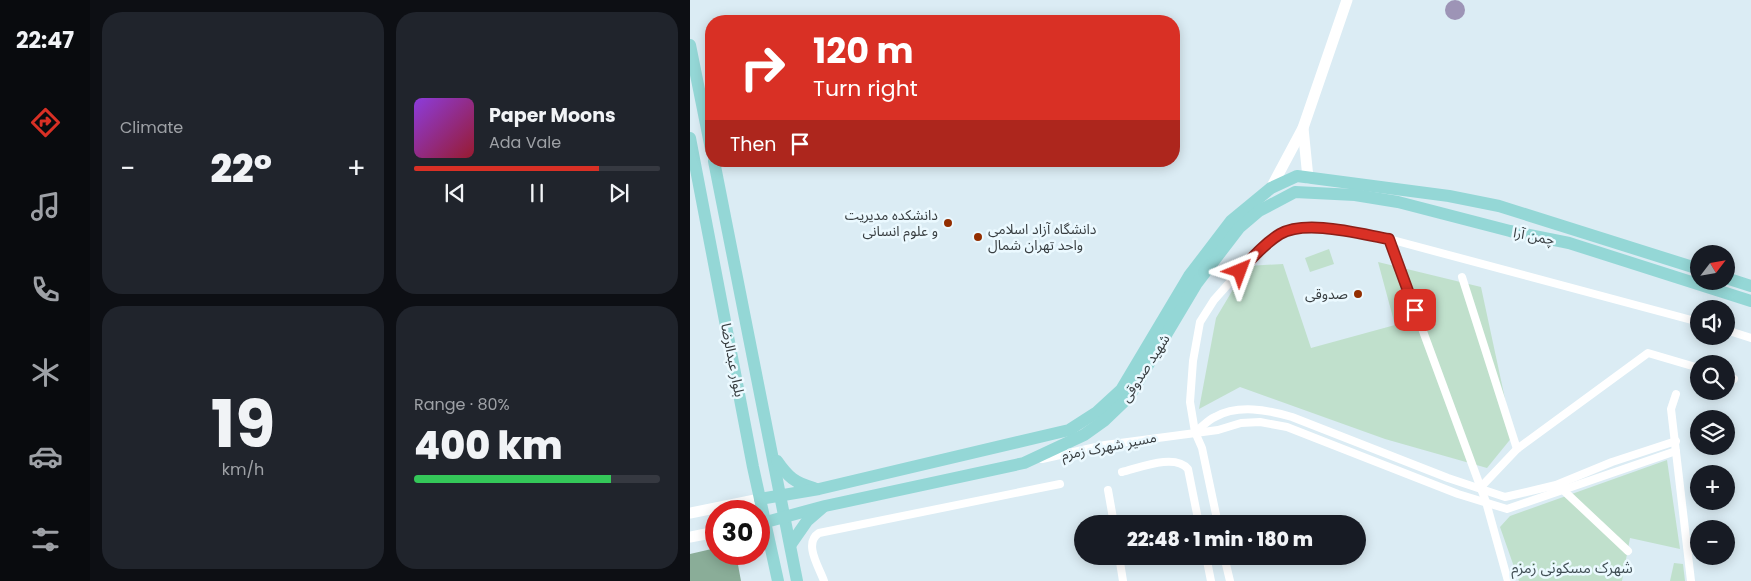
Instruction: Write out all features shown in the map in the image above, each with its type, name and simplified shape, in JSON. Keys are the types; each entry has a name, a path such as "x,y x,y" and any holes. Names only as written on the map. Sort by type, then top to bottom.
{"main road":[{"path":"1271,188 1303,128 1347,0"},
{"path":"690,45 705,119"},
{"path":"1303,128 1308,178"},
{"name":"بلوار عبدالرضا","path":"690,138 760,498"},
{"name":"بلوار عبدالرضا","path":"715,167 798,581"},
{"name":"شهید صدوقی","path":"760,498 819,489 1038,439 1069,430 1097,412 1121,390 1189,276 1231,221 1271,188 1297,176 1308,178"},
{"name":"چمن آرا","path":"1308,178 1482,202 1525,213 1690,266"},
{"name":"شهید صدوقی","path":"770,521 825,506 1024,463 1084,435 1105,420 1129,397 1197,283 1239,228 1259,211 1276,201 1295,192 1312,192"},
{"name":"چمن آرا","path":"1312,192 1356,195 1398,202 1520,234 1569,243 1751,301"},
{"path":"1475,223 1487,214 1482,202"},
{"path":"1520,234 1512,224 1512,219 1525,213"},
{"path":"1735,281 1751,286"},
{"path":"774,457 788,477 798,484 819,489"},
{"path":"690,512 760,498"},
{"path":"791,544 807,521 825,506"},
{"path":"690,537 705,534"},
{"name":"بلوار عبدالرضا","path":"770,552 778,581"}],"street":[{"path":"1216,515 1202,448 1195,432 1190,402 1200,322 1214,300 1253,256 1281,233 1320,227 1389,239 1690,320"},
{"path":"1389,239 1486,502 1508,581"},
{"path":"1462,277 1517,449"},
{"path":"1735,333 1751,338"},
{"path":"1480,488 1517,449 1648,353 1690,365"},
{"path":"1676,394 1671,409 1691,581"},
{"path":"1195,432 1216,416 1242,410 1267,410 1292,417 1448,478 1505,497 1556,485 1612,462 1676,441"},
{"name":"مسیر شهرک زمزم","path":"1024,463 1168,435 1218,430 1241,422 1260,422 1287,427 1458,494 1507,509 1566,491 1613,472 1676,451"},
{"path":"1084,435 1080,442 1086,450"},
{"path":"1122,472 1165,463 1177,462 1184,464 1188,469 1197,515"},
{"path":"1612,462 1613,472"},
{"path":"824,581 810,544 813,537 819,533 1060,484"},
{"path":"1556,485 1566,491 1628,551"},
{"path":"1108,490 1112,515"},
{"path":"1120,565 1123,581"},
{"path":"1208,565 1211,581"},
{"path":"1226,565 1230,581"}],"green space":[{"path":"1329,249 1334,264 1310,272 1305,258"},
{"path":"1378,262 1481,287 1513,436 1487,468 1385,439 1240,387 1199,409 1216,318 1247,266 1283,264 1311,348 1395,325"},
{"path":"1667,460 1680,549 1630,538 1622,581 1519,581 1500,527 1510,516"},
{"path":"705,551 705,565 738,565 741,581 690,581 690,554"},
{"path":"1674,563 1683,564 1685,581 1670,581"}],"shaded area":[{"path":"1455,0 1462,3 1465,10 1462,17 1455,20 1448,17 1445,10 1448,3"}],"place":[{"name":"دانشکده مدیریت و علوم انسانی","path":"948,223"},
{"name":"دانشگاه آزاد اسلامی واحد تهران شمال","path":"978,237"},
{"name":"صدوقی","path":"1358,294"}],"district":[{"name":"شهرک مسکونی زمزم","path":"1572,567"}],"route":[{"path":"1240,271 1253,256 1281,233 1299,229 1320,227 1389,239 1415,310"}]}
